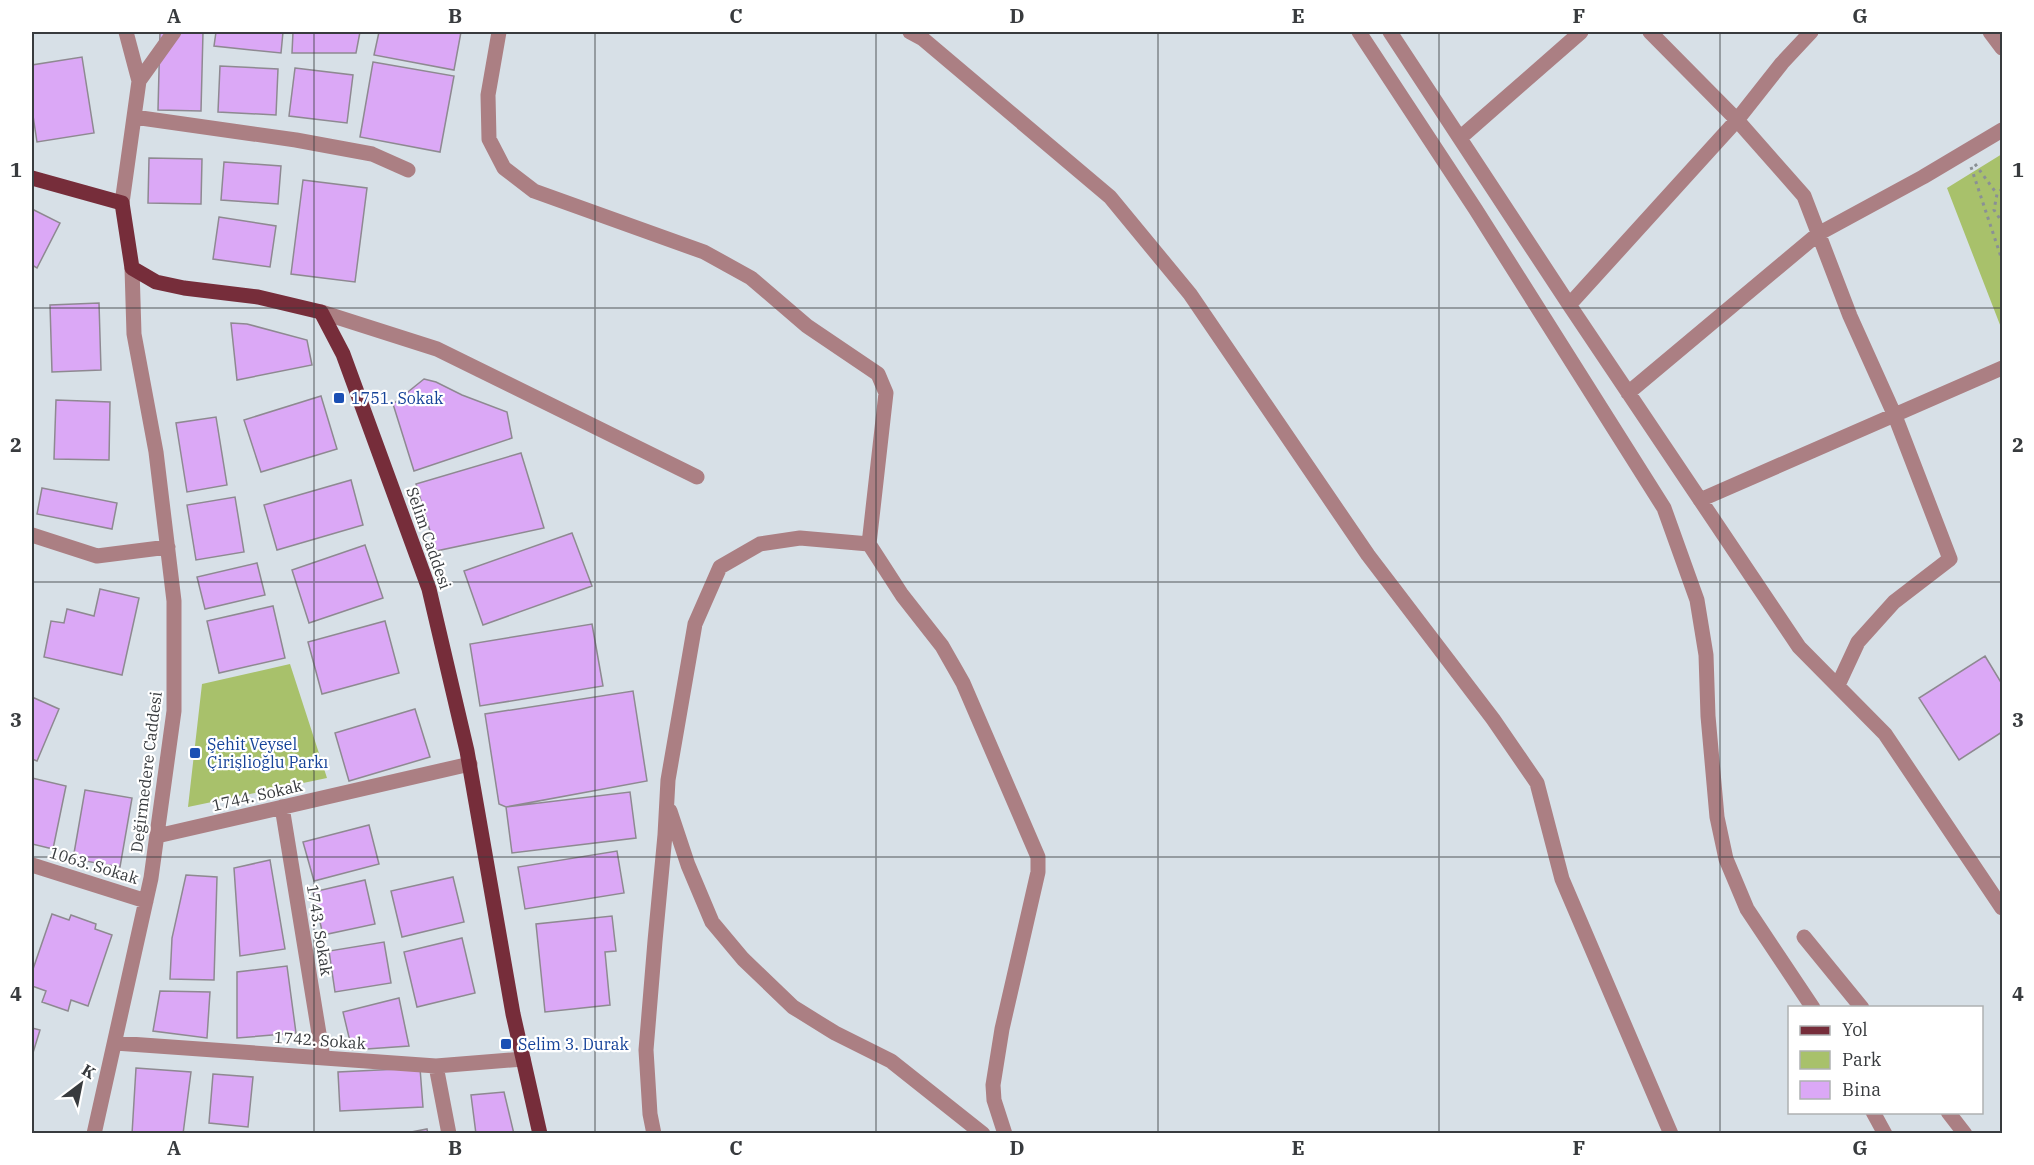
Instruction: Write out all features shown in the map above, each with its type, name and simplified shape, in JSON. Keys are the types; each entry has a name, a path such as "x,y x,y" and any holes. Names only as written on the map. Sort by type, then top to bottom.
{"main road":[{"path":"32,178 122,203 132,268 156,282 184,288 258,297 321,312"},
{"name":"Selim Caddesi","path":"321,312 343,354 429,589 470,764 513,1014 540,1134"}],"street":[{"path":"122,203 139,81 126,32"},
{"path":"139,81 174,32"},
{"path":"499,32 488,95 489,139 504,168 534,191 704,252 751,278 807,326 878,374 886,393 869,544 902,595 942,646 963,683 1038,857 1038,872 1002,1029 993,1085 994,1100 1005,1134"},
{"path":"910,32 923,39 1118,206 1190,294 1368,555 1493,719 1525,765 1537,783 1562,879 1671,1134"},
{"path":"1359,32 1476,210 1664,508 1697,600 1706,655 1708,716 1717,817 1726,859 1747,909 1812,1006"},
{"path":"1390,32 1799,647 1885,734 2002,908"},
{"path":"1461,137 1581,32"},
{"path":"1650,32 1737,120 1804,196 1850,315 1895,416 1950,559 1886,610 1858,642 1838,685"},
{"path":"1570,304 1737,120 1782,63 1811,32"},
{"path":"1990,32 2002,48"},
{"path":"134,117 296,140 372,154 408,170"},
{"path":"1628,393 1818,234 1923,177 2002,130"},
{"name":"Değirmedere Caddesi","path":"94,1134 146,901 174,711 174,601 156,452 134,334 132,268"},
{"path":"321,312 437,349 697,477"},
{"path":"1700,500 2002,368"},
{"path":"32,536 97,556 168,547"},
{"path":"654,1134 650,1114 646,1050 668,780 695,624 720,567 760,544 801,538 869,544"},
{"name":"1744. Sokak","path":"157,836 470,764"},
{"path":"667,802 688,865 712,921 742,958 793,1007 835,1033 891,1060 983,1134"},
{"name":"1743. Sokak","path":"282,807 323,1058"},
{"name":"1063. Sokak","path":"32,865 146,901"},
{"path":"1804,937 1860,1006"},
{"name":"1742. Sokak","path":"115,1043 436,1066 523,1059"},
{"path":"436,1066 449,1134"},
{"path":"1875,1114 1885,1134"},
{"path":"1949,1114 1965,1134"}],"path":[{"path":"1966,151 1996,194 1994,210 2002,222"},
{"path":"1966,151 2002,260"},
{"path":"1996,194 2002,189"},
{"path":"1988,215 1994,210"}],"green space":[{"path":"2002,154 2002,330 1947,188"},
{"path":"290,664 327,778 188,807 202,684"}],"building":[{"path":"160,32 203,32 201,111 158,110"},
{"path":"216,32 283,32 281,53 214,46"},
{"path":"293,32 360,32 356,53 292,53"},
{"path":"379,32 461,32 454,70 374,55"},
{"path":"82,57 94,133 37,142 32,109 32,65"},
{"path":"373,62 454,76 440,152 360,137"},
{"path":"220,66 278,69 276,115 218,112"},
{"path":"295,68 353,75 347,123 289,116"},
{"path":"149,158 202,159 201,204 148,203"},
{"path":"224,162 281,166 278,204 221,200"},
{"path":"303,180 367,188 355,282 291,274"},
{"path":"32,209 60,223 37,268 32,265"},
{"path":"219,217 276,226 270,267 213,259"},
{"path":"99,303 101,370 52,372 50,305"},
{"path":"231,323 247,324 307,340 312,365 237,380"},
{"path":"424,379 507,412 512,438 414,471 393,404"},
{"path":"321,396 337,449 261,472 244,420"},
{"path":"56,400 110,402 109,460 54,459"},
{"path":"216,417 227,485 187,492 176,423"},
{"path":"521,453 544,528 436,551 416,484"},
{"path":"351,480 363,525 277,550 264,505"},
{"path":"42,488 117,503 112,529 37,514"},
{"path":"235,497 244,552 196,560 187,505"},
{"path":"572,533 592,586 483,625 464,571"},
{"path":"365,545 383,598 309,623 292,570"},
{"path":"257,563 265,595 205,609 197,577"},
{"path":"100,589 139,598 122,675 44,657 51,621 64,623 67,609 94,616"},
{"path":"273,606 285,658 219,673 207,621"},
{"path":"385,621 399,673 322,694 308,642"},
{"path":"592,624 603,686 480,706 470,644"},
{"path":"1985,656 2002,684 2002,732 1959,760 1919,698"},
{"path":"633,691 647,781 506,807 499,804 485,714"},
{"path":"32,697 59,709 37,761 32,759"},
{"path":"415,709 430,757 349,781 335,733"},
{"path":"32,778 66,786 53,849 32,844"},
{"path":"85,790 132,798 120,867 73,859"},
{"path":"630,792 636,838 512,853 506,807"},
{"path":"369,825 379,864 314,881 303,842"},
{"path":"617,851 624,893 525,909 518,867"},
{"path":"270,860 285,949 240,956 234,868"},
{"path":"186,875 217,877 214,980 170,979 172,938"},
{"path":"453,877 464,922 402,937 391,891"},
{"path":"365,880 375,924 323,935 313,892"},
{"path":"52,914 69,920 71,915 96,924 95,929 112,935 88,1006 71,1000 68,1011 42,1002 46,991 32,986 32,972"},
{"path":"612,916 616,951 605,952 610,1005 545,1012 536,924"},
{"path":"462,938 475,993 417,1007 404,952"},
{"path":"384,942 391,983 335,992 329,951"},
{"path":"287,966 296,1033 237,1038 237,972"},
{"path":"160,991 210,992 207,1038 153,1031"},
{"path":"399,998 409,1046 352,1050 343,1012"},
{"path":"32,1028 40,1030 32,1056"},
{"path":"136,1068 191,1072 183,1134 132,1134"},
{"path":"420,1068 423,1107 340,1111 338,1072"},
{"path":"213,1074 253,1077 248,1127 209,1123"},
{"path":"504,1092 514,1134 476,1134 471,1095"},
{"path":"427,1129 428,1134 401,1134"}],"place":[{"name":"1751. Sokak","path":"339,398"},
{"name":"Şehit Veysel Çirişlioğlu Parkı","path":"195,753"},
{"name":"Selim 3. Durak","path":"506,1044"}]}
